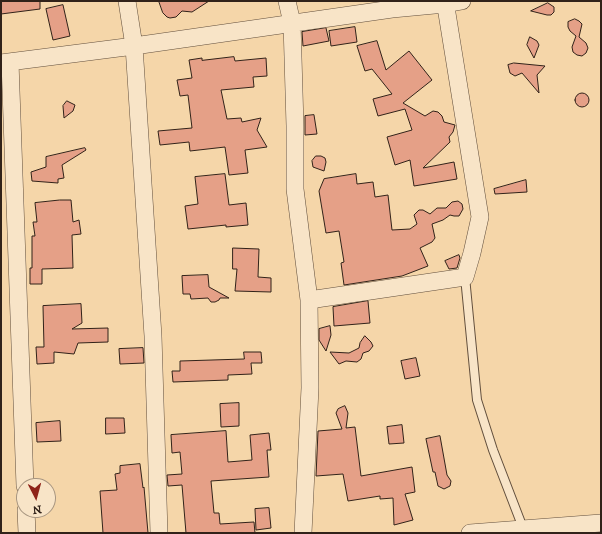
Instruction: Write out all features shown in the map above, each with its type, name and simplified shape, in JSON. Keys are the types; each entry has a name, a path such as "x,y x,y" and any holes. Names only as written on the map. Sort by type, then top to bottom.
{"street":[{"path":"128,1 134,46 153,336 159,533"},
{"path":"287,1 292,23 295,189 309,300 310,388 303,533"},
{"path":"25,478 6,62 134,46 392,9 462,1"},
{"path":"309,300 465,277 480,217 445,2"},
{"path":"27,518 28,533"},
{"path":"470,533 601,523"}],"lane":[{"path":"465,277 477,400 493,450 523,528"}],"building":[{"path":"1,1 40,1 40,9 1,14"},
{"path":"159,1 209,1 192,12 182,11 176,17 170,18 163,13"},
{"path":"548,3 554,7 554,12 551,15 531,11"},
{"path":"63,5 70,36 53,40 46,9"},
{"path":"575,19 582,24 579,37 586,43 588,48 586,53 582,56 573,52 572,47 576,36 568,27 568,22"},
{"path":"355,27 357,42 331,46 329,31"},
{"path":"326,28 329,41 303,46 302,32"},
{"path":"530,37 537,41 539,45 534,58 527,45"},
{"path":"377,41 386,70 409,51 432,80 403,103 425,116 433,111 438,112 442,116 444,122 455,125 453,132 449,137 450,142 423,168 454,162 457,179 414,186 410,160 395,165 387,137 412,130 405,109 378,116 373,99 392,94 372,69 365,71 357,46"},
{"path":"234,57 235,61 266,58 267,76 253,77 254,87 221,90 227,119 241,118 242,122 261,118 257,130 267,147 245,150 248,173 229,175 225,147 190,151 189,142 160,145 158,131 192,128 188,95 180,96 177,80 192,78 189,60"},
{"path":"514,63 545,66 537,75 539,93 522,73 515,76 510,73 508,65"},
{"path":"579,93 585,93 589,97 589,103 585,107 579,107 575,103 575,97"},
{"path":"67,101 75,105 73,111 64,118 63,106"},
{"path":"314,115 317,134 305,135 305,116"},
{"path":"85,148 86,150 62,165 64,178 58,179 58,183 32,181 31,172 46,167 46,157"},
{"path":"316,156 325,158 326,162 324,171 313,167 312,161"},
{"path":"225,174 229,205 246,203 248,225 226,227 226,225 188,229 185,206 198,204 195,177"},
{"path":"356,174 357,184 373,182 375,197 388,195 392,230 410,229 417,224 414,215 419,210 423,210 430,214 437,208 446,208 452,202 458,201 462,204 463,209 459,216 450,215 443,220 432,224 435,238 432,242 420,248 428,266 402,276 344,285 341,263 344,262 339,231 326,233 319,191 324,179"},
{"path":"526,180 527,192 495,194 494,189"},
{"path":"71,200 73,222 79,220 81,234 72,235 73,268 42,269 42,284 30,284 30,268 32,268 32,236 35,236 33,222 37,222 35,203"},
{"path":"233,248 259,249 258,277 271,278 271,292 235,291 237,269 233,269"},
{"path":"459,255 460,258 457,268 449,269 445,261"},
{"path":"208,275 209,287 229,298 220,298 215,302 211,302 208,298 191,299 190,294 183,294 182,276"},
{"path":"368,301 370,323 334,326 333,307"},
{"path":"81,304 82,323 72,329 108,328 108,342 78,343 74,354 54,352 54,363 37,364 36,347 44,347 43,306"},
{"path":"330,326 331,335 326,351 319,340 319,329"},
{"path":"365,336 373,346 369,351 363,353 361,359 357,362 346,361 339,364 330,352 349,353 359,348 360,343"},
{"path":"143,348 144,363 120,364 119,349"},
{"path":"244,352 261,352 262,363 251,363 252,374 228,375 228,380 173,382 172,371 180,371 180,361 244,359"},
{"path":"416,358 420,376 405,379 401,361"},
{"path":"239,403 239,426 221,427 220,404"},
{"path":"345,406 348,413 346,428 355,427 361,476 412,467 415,492 405,494 413,520 394,525 393,498 380,499 380,496 348,501 343,474 316,476 318,431 342,429 336,413 338,409"},
{"path":"106,418 124,418 125,433 106,434"},
{"path":"60,421 61,441 37,442 36,423"},
{"path":"402,425 404,443 389,444 387,427"},
{"path":"226,431 228,462 252,460 250,435 269,433 271,450 267,450 269,477 211,481 214,513 219,513 220,524 254,522 255,533 186,533 182,485 168,486 167,475 182,474 180,452 172,453 171,435"},
{"path":"440,436 447,475 451,481 450,486 444,489 438,486 435,472 433,472 426,439"},
{"path":"140,464 143,488 144,487 148,533 103,533 100,491 117,490 115,474 120,473 120,466"},
{"path":"269,508 271,528 256,530 255,509"}]}
